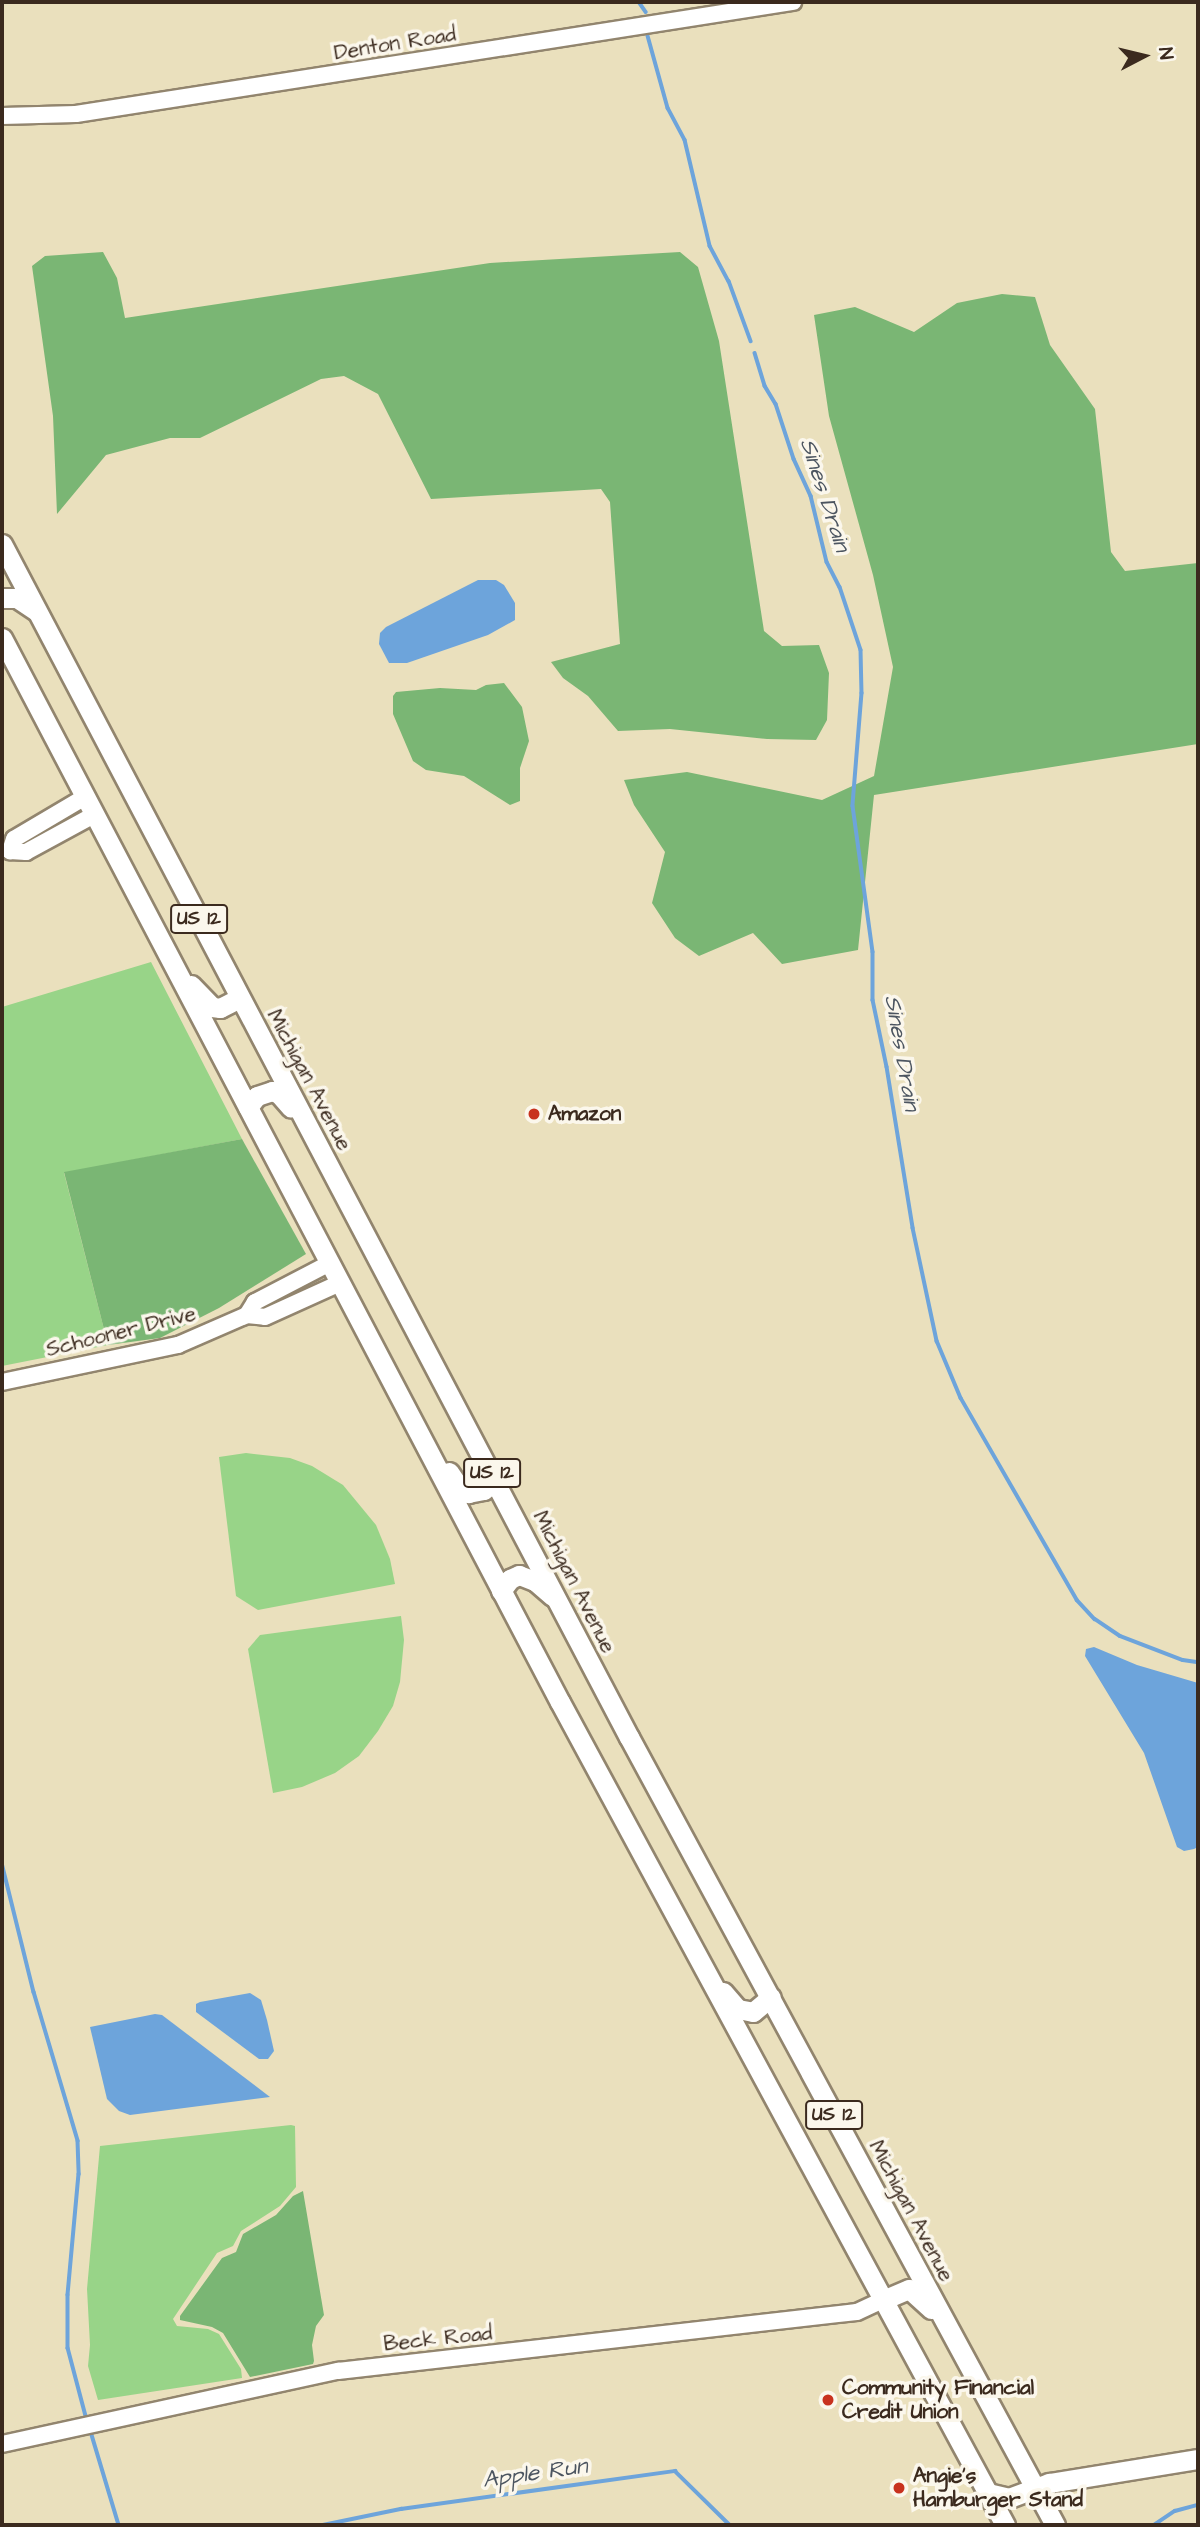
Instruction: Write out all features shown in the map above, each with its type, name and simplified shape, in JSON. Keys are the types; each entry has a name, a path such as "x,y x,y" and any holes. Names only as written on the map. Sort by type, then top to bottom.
{"main road":[{"name":"Michigan Avenue","path":"2,544 559,1601 1055,2525"},
{"path":"2,598 17,598 40,614"},
{"name":"US 12","path":"2,638 501,1591 1004,2525"},
{"path":"170,960 212,1007 220,1008 240,998"},
{"path":"248,1107 257,1096 272,1091 279,1094 304,1121"},
{"path":"414,1422 461,1490 477,1493 494,1478"},
{"path":"501,1591 510,1578 524,1576 559,1601"},
{"path":"702,1967 738,2009 753,2012 771,1997"},
{"path":"883,2300 909,2289 916,2293 948,2328"},
{"path":"988,2493 1009,2498 1034,2487 1198,2459"}],"street":[{"name":"Denton Road","path":"2,116 76,114 793,2"},
{"path":"6,854 14,839 85,797"},
{"path":"6,854 26,852 94,816"},
{"name":"Schooner Drive","path":"247,1315 255,1302 330,1263"},
{"name":"Schooner Drive","path":"2,1382 178,1345 247,1315 265,1317 340,1283"},
{"name":"Beck Road","path":"2,2444 338,2371 857,2312 883,2300"}],"green space":[{"path":"103,252 117,278 125,318 490,263 680,252 698,267 719,341 764,631 782,646 819,645 829,673 827,720 816,740 767,739 670,729 618,731 588,696 563,678 551,662 620,644 610,502 601,489 431,499 378,394 344,376 321,379 200,438 170,438 106,455 57,514 53,416 32,266 45,256"},
{"path":"1002,294 1035,297 1050,345 1095,409 1111,552 1125,571 1198,563 1198,744 874,795 858,950 782,964 753,933 699,956 675,938 652,903 665,852 634,805 624,780 687,772 822,800 874,776 893,667 873,575 829,416 814,315 855,307 914,332 957,303"},
{"path":"504,683 522,707 529,741 520,768 520,801 510,805 464,776 426,770 413,761 393,714 393,696 396,692 440,688 476,690 486,685"},
{"path":"151,962 242,1139 64,1173 108,1345 2,1366 2,1007"},
{"path":"242,1139 306,1254 219,1308 160,1338 108,1345 64,1172"},
{"path":"246,1453 290,1458 312,1466 343,1485 376,1525 390,1559 395,1584 258,1610 236,1596 219,1457"},
{"path":"401,1616 404,1640 400,1682 393,1706 378,1731 359,1756 335,1773 302,1787 273,1793 248,1649 260,1635"},
{"path":"295,2126 296,2187 280,2206 241,2231 233,2246 217,2253 173,2319 177,2326 208,2329 219,2334 241,2369 242,2378 98,2400 88,2366 90,2345 87,2289 100,2146"},
{"path":"303,2191 324,2315 316,2326 312,2345 314,2361 313,2364 250,2377 223,2333 212,2327 180,2320 180,2316 222,2258 236,2252 243,2234 276,2215 293,2196"}],"water":[{"path":"478,580 496,580 504,585 515,603 515,620 488,635 407,663 389,663 379,644 380,633 386,627"},
{"path":"1094,1647 1137,1665 1198,1683 1198,1847 1184,1851 1177,1847 1144,1753 1085,1656 1086,1649"},
{"path":"250,1993 261,2000 267,2020 274,2051 268,2059 259,2059 196,2012 196,2004 200,2002"},
{"path":"155,2014 162,2015 270,2097 130,2115 119,2111 107,2099 90,2027"}],"waterway":[{"name":"Sines Drain","path":"639,2 646,12"},
{"name":"Sines Drain","path":"648,36 668,108 685,140 710,246 729,281 751,341"},
{"name":"Sines Drain","path":"755,353 765,386 776,404 794,459 811,496 827,562 840,587 861,650 862,693 853,806 873,952 873,1000 887,1067 913,1228 937,1341 961,1398 1077,1600 1095,1619 1120,1636 1183,1660 1198,1662"},
{"path":"2,1863 34,1992 78,2141 79,2174 68,2295 68,2348 86,2416"},
{"path":"92,2435 119,2525"},
{"name":"Apple Run","path":"323,2525 401,2509 675,2471 730,2525"},
{"name":"Sines Drain","path":"1154,2525 1175,2511 1198,2505"}],"place":[{"name":"Amazon","path":"534,1114"},
{"name":"Community Financial Credit Union","path":"828,2400"},
{"name":"Angie's Hamburger Stand","path":"899,2488"}]}
